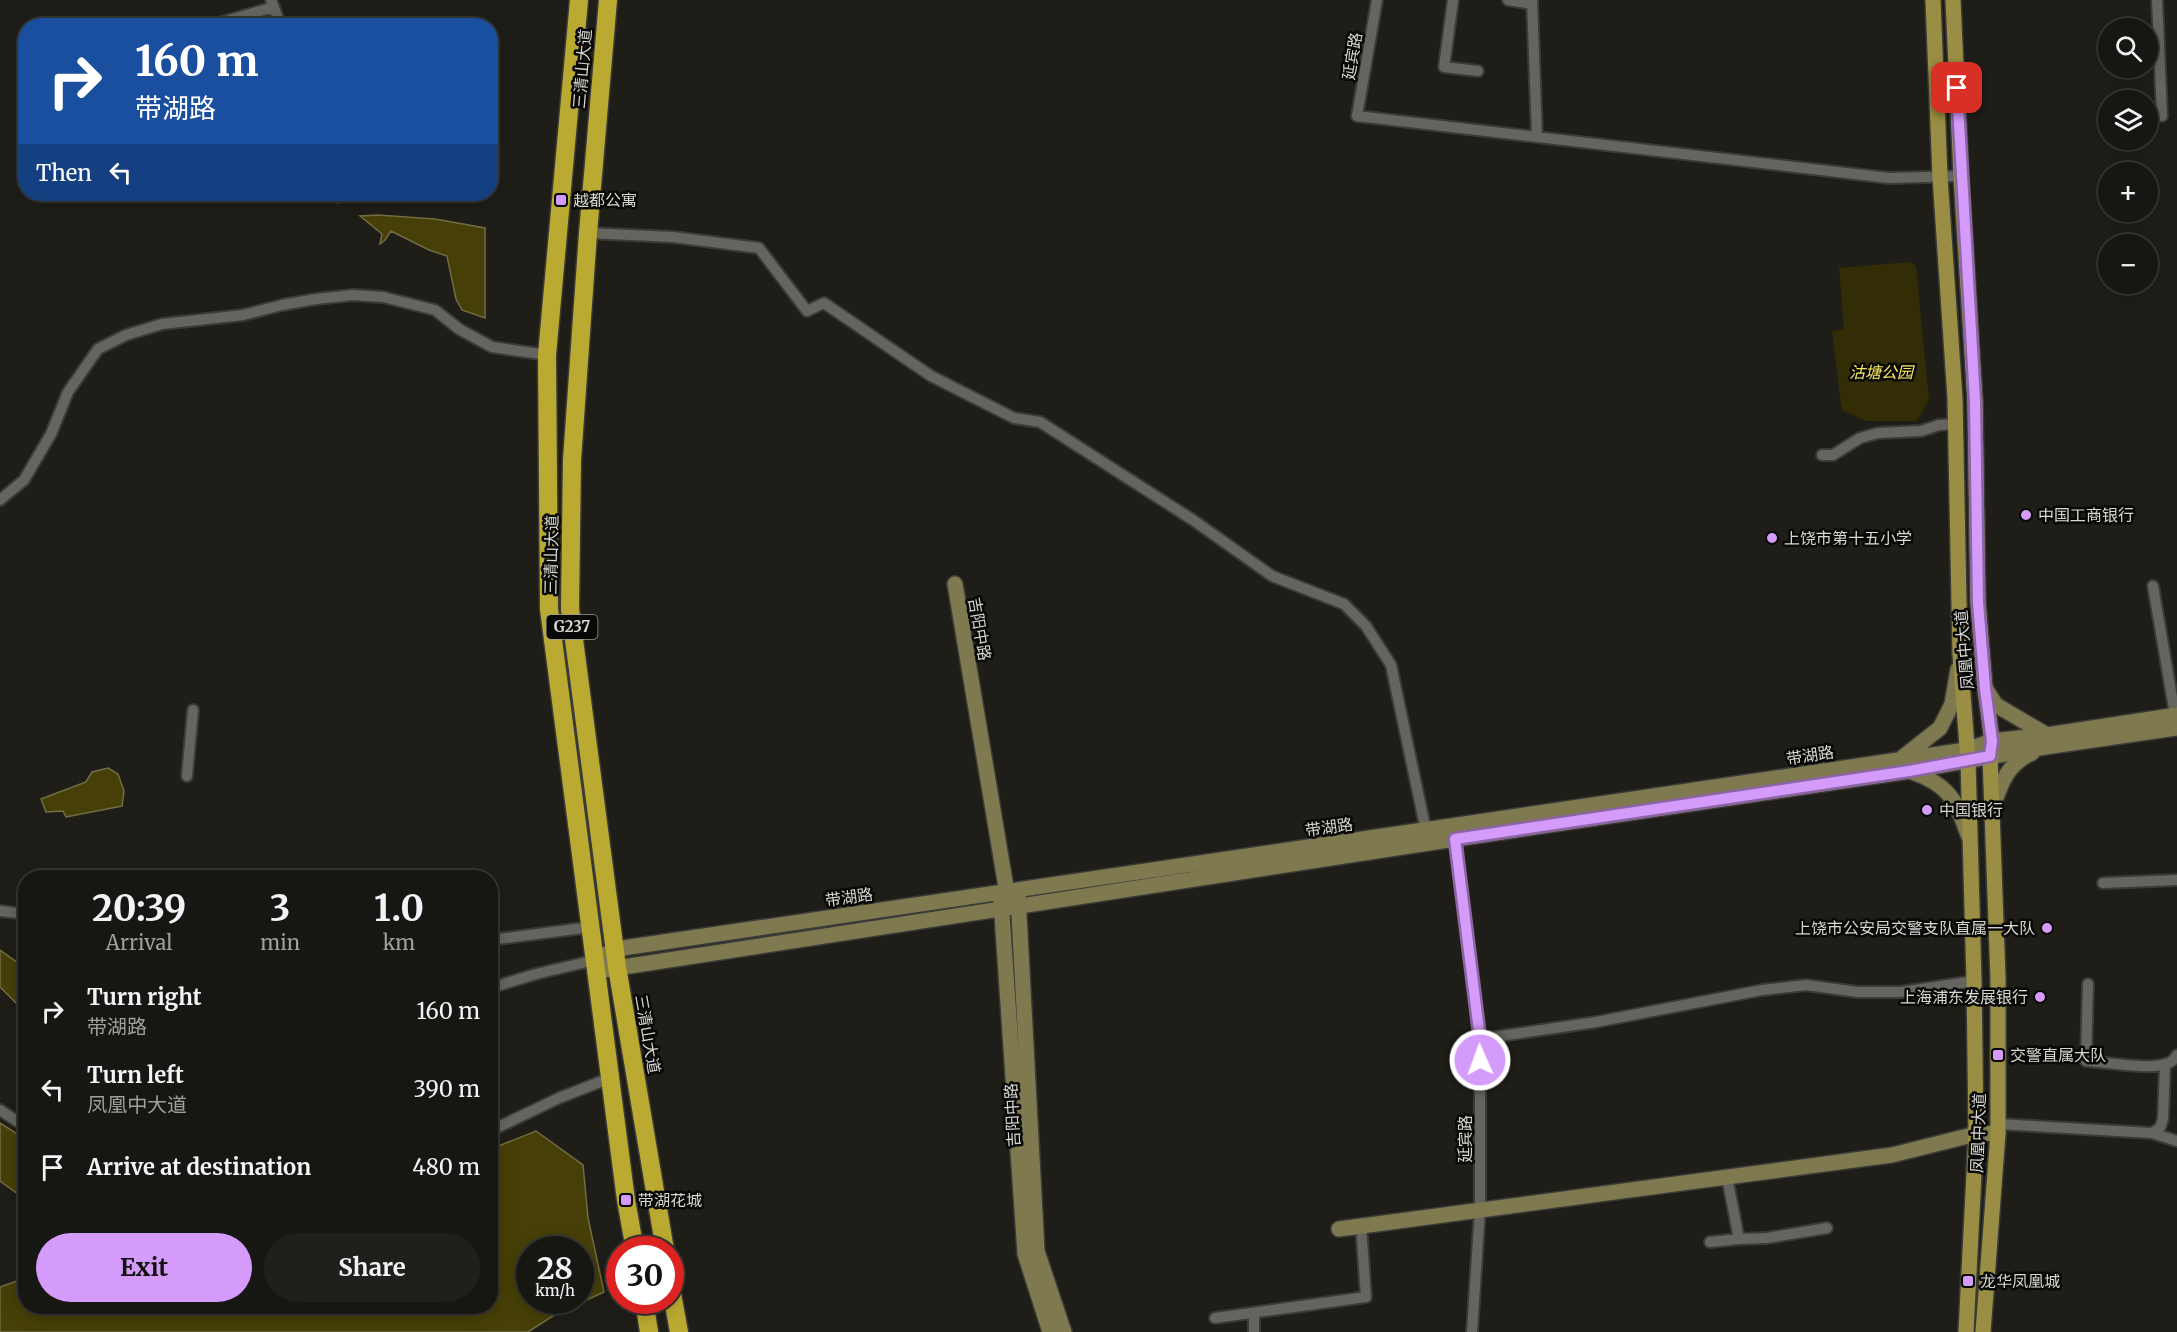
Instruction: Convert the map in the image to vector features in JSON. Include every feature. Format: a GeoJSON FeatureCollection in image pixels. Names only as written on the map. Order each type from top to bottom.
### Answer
{"type":"FeatureCollection","features":[{"type":"Feature","properties":{"kind":"highway","name":"三清山大道"},"geometry":{"type":"LineString","coordinates":[[579,0],[547,355],[549,609],[633,1236]]}},
{"type":"Feature","properties":{"kind":"highway","name":"三清山大道"},"geometry":{"type":"LineString","coordinates":[[608,0],[572,460],[570,609],[617,958],[663,1236]]}},
{"type":"Feature","properties":{"kind":"highway"},"geometry":{"type":"LineString","coordinates":[[646,1314],[649,1332]]}},
{"type":"Feature","properties":{"kind":"highway"},"geometry":{"type":"LineString","coordinates":[[676,1314],[679,1332]]}},
{"type":"Feature","properties":{"kind":"main road","name":"凤凰中大道"},"geometry":{"type":"LineString","coordinates":[[1933,0],[1940,177],[1956,424],[1960,654],[1967,755],[1974,981],[1976,1134],[1966,1332]]}},
{"type":"Feature","properties":{"kind":"main road","name":"凤凰中大道"},"geometry":{"type":"LineString","coordinates":[[1953,0],[1975,401],[1978,603],[1991,749],[1998,978],[1998,1128],[1983,1332]]}},
{"type":"Feature","properties":{"kind":"main road","name":"吉阳中路"},"geometry":{"type":"LineString","coordinates":[[955,584],[1009,898],[1037,1251],[1064,1332]]}},
{"type":"Feature","properties":{"kind":"main road"},"geometry":{"type":"LineString","coordinates":[[1960,654],[1952,704],[1940,728],[1905,765],[1945,790],[1958,806],[1970,841]]}},
{"type":"Feature","properties":{"kind":"main road"},"geometry":{"type":"LineString","coordinates":[[1985,688],[1996,705],[2046,741],[2021,757],[2004,775],[1993,806]]}},
{"type":"Feature","properties":{"kind":"main road","name":"带湖路"},"geometry":{"type":"LineString","coordinates":[[1009,898],[1455,839],[2176,719]]}},
{"type":"Feature","properties":{"kind":"main road","name":"带湖路"},"geometry":{"type":"LineString","coordinates":[[596,965],[617,958],[1426,831],[1905,765]]}},
{"type":"Feature","properties":{"kind":"main road","name":"吉阳中路"},"geometry":{"type":"LineString","coordinates":[[1009,898],[1025,1254],[1050,1332]]}},
{"type":"Feature","properties":{"kind":"main road"},"geometry":{"type":"LineString","coordinates":[[1339,1228],[1892,1155],[1998,1128]]}},
{"type":"Feature","properties":{"kind":"street","name":"延宾路"},"geometry":{"type":"LineString","coordinates":[[1377,0],[1357,116],[1537,137]]}},
{"type":"Feature","properties":{"kind":"street"},"geometry":{"type":"LineString","coordinates":[[1453,0],[1444,67],[1478,71]]}},
{"type":"Feature","properties":{"kind":"street"},"geometry":{"type":"LineString","coordinates":[[1508,0],[1532,2],[1537,137],[1888,178],[1961,176]]}},
{"type":"Feature","properties":{"kind":"street"},"geometry":{"type":"LineString","coordinates":[[2157,0],[2162,116]]}},
{"type":"Feature","properties":{"kind":"street"},"geometry":{"type":"LineString","coordinates":[[232,18],[273,4]]}},
{"type":"Feature","properties":{"kind":"street"},"geometry":{"type":"LineString","coordinates":[[588,233],[674,237],[759,248],[807,311],[824,303],[931,376],[1014,418],[1040,422],[1193,520],[1272,576],[1344,604],[1366,626],[1391,665],[1426,831]]}},
{"type":"Feature","properties":{"kind":"street"},"geometry":{"type":"LineString","coordinates":[[0,500],[24,480],[51,434],[68,392],[98,349],[126,335],[162,324],[243,315],[316,299],[353,295],[383,297],[435,310],[459,329],[492,347],[547,355]]}},
{"type":"Feature","properties":{"kind":"street"},"geometry":{"type":"LineString","coordinates":[[1821,455],[1833,455],[1860,438],[1878,433],[1921,431],[1939,425],[1956,424]]}},
{"type":"Feature","properties":{"kind":"street"},"geometry":{"type":"LineString","coordinates":[[2153,586],[2176,719]]}},
{"type":"Feature","properties":{"kind":"street"},"geometry":{"type":"LineString","coordinates":[[187,776],[193,710]]}},
{"type":"Feature","properties":{"kind":"street","name":"延宾路"},"geometry":{"type":"LineString","coordinates":[[1455,839],[1480,1039],[1480,1209],[1472,1332]]}},
{"type":"Feature","properties":{"kind":"street"},"geometry":{"type":"LineString","coordinates":[[2103,883],[2177,880]]}},
{"type":"Feature","properties":{"kind":"street"},"geometry":{"type":"LineString","coordinates":[[0,911],[18,914]]}},
{"type":"Feature","properties":{"kind":"street"},"geometry":{"type":"LineString","coordinates":[[498,939],[591,927]]}},
{"type":"Feature","properties":{"kind":"street","name":"带湖路"},"geometry":{"type":"LineString","coordinates":[[498,986],[536,974],[596,965]]}},
{"type":"Feature","properties":{"kind":"street"},"geometry":{"type":"LineString","coordinates":[[1480,1039],[1596,1022],[1762,990],[1806,985],[1858,992],[1901,992],[1974,981]]}},
{"type":"Feature","properties":{"kind":"street"},"geometry":{"type":"LineString","coordinates":[[2088,984],[2086,1061],[2151,1066],[2164,1065],[2173,1061],[2177,1056]]}},
{"type":"Feature","properties":{"kind":"street"},"geometry":{"type":"LineString","coordinates":[[2152,1133],[2160,1128],[2163,1119],[2164,1065]]}},
{"type":"Feature","properties":{"kind":"street"},"geometry":{"type":"LineString","coordinates":[[498,1127],[610,1078]]}},
{"type":"Feature","properties":{"kind":"street"},"geometry":{"type":"LineString","coordinates":[[0,1110],[18,1122]]}},
{"type":"Feature","properties":{"kind":"street"},"geometry":{"type":"LineString","coordinates":[[1998,1128],[2152,1133],[2177,1141]]}},
{"type":"Feature","properties":{"kind":"street"},"geometry":{"type":"LineString","coordinates":[[1727,1177],[1739,1239]]}},
{"type":"Feature","properties":{"kind":"street"},"geometry":{"type":"LineString","coordinates":[[1215,1318],[1366,1297],[1361,1226]]}},
{"type":"Feature","properties":{"kind":"street"},"geometry":{"type":"LineString","coordinates":[[1710,1242],[1767,1238],[1827,1228]]}},
{"type":"Feature","properties":{"kind":"street"},"geometry":{"type":"LineString","coordinates":[[1254,1312],[1254,1332]]}},
{"type":"Feature","properties":{"kind":"green space","name":"沽塘公园"},"geometry":{"type":"Polygon","coordinates":[[[1911,262],[1916,266],[1929,400],[1917,421],[1867,421],[1843,411],[1841,405],[1832,331],[1844,329],[1839,268],[1911,262]]]}},
{"type":"Feature","properties":{"kind":"shaded area"},"geometry":{"type":"Polygon","coordinates":[[[360,216],[435,219],[485,228],[485,318],[462,310],[456,299],[447,256],[429,250],[391,231],[380,244],[382,234],[360,216]]]}},
{"type":"Feature","properties":{"kind":"shaded area"},"geometry":{"type":"Polygon","coordinates":[[[108,768],[118,774],[124,791],[122,806],[66,817],[63,811],[46,812],[41,799],[86,782],[92,772],[108,768]]]}},
{"type":"Feature","properties":{"kind":"shaded area"},"geometry":{"type":"Polygon","coordinates":[[[0,950],[18,963],[18,1005],[0,987],[0,950]]]}},
{"type":"Feature","properties":{"kind":"shaded area"},"geometry":{"type":"Polygon","coordinates":[[[0,1123],[18,1135],[18,1194],[0,1181],[0,1123]]]}},
{"type":"Feature","properties":{"kind":"shaded area"},"geometry":{"type":"Polygon","coordinates":[[[536,1131],[583,1165],[592,1236],[516,1236],[516,1314],[556,1314],[528,1332],[0,1332],[0,1287],[18,1281],[18,1314],[498,1314],[498,1146],[536,1131]]]}},
{"type":"Feature","properties":{"kind":"shaded area"},"geometry":{"type":"Polygon","coordinates":[[[594,1246],[604,1292],[594,1297],[594,1246]]]}},
{"type":"Feature","properties":{"kind":"place","name":"越都公寓"},"geometry":{"type":"Point","coordinates":[561,200]}},
{"type":"Feature","properties":{"kind":"place","name":"中国工商银行"},"geometry":{"type":"Point","coordinates":[2026,515]}},
{"type":"Feature","properties":{"kind":"place","name":"上饶市第十五小学"},"geometry":{"type":"Point","coordinates":[1772,538]}},
{"type":"Feature","properties":{"kind":"place","name":"中国银行"},"geometry":{"type":"Point","coordinates":[1927,810]}},
{"type":"Feature","properties":{"kind":"place","name":"上饶市公安局交警支队直属一大队"},"geometry":{"type":"Point","coordinates":[2047,928]}},
{"type":"Feature","properties":{"kind":"place","name":"上海浦东发展银行"},"geometry":{"type":"Point","coordinates":[2040,997]}},
{"type":"Feature","properties":{"kind":"place","name":"交警直属大队"},"geometry":{"type":"Point","coordinates":[1998,1055]}},
{"type":"Feature","properties":{"kind":"place","name":"带湖花城"},"geometry":{"type":"Point","coordinates":[626,1200]}},
{"type":"Feature","properties":{"kind":"place","name":"龙华凤凰城"},"geometry":{"type":"Point","coordinates":[1968,1281]}},
{"type":"Feature","properties":{"kind":"route"},"geometry":{"type":"LineString","coordinates":[[1480,1060],[1480,1039],[1455,839],[1909,771],[1990,756],[1992,741],[1978,603],[1975,401],[1957,88]]}}]}
